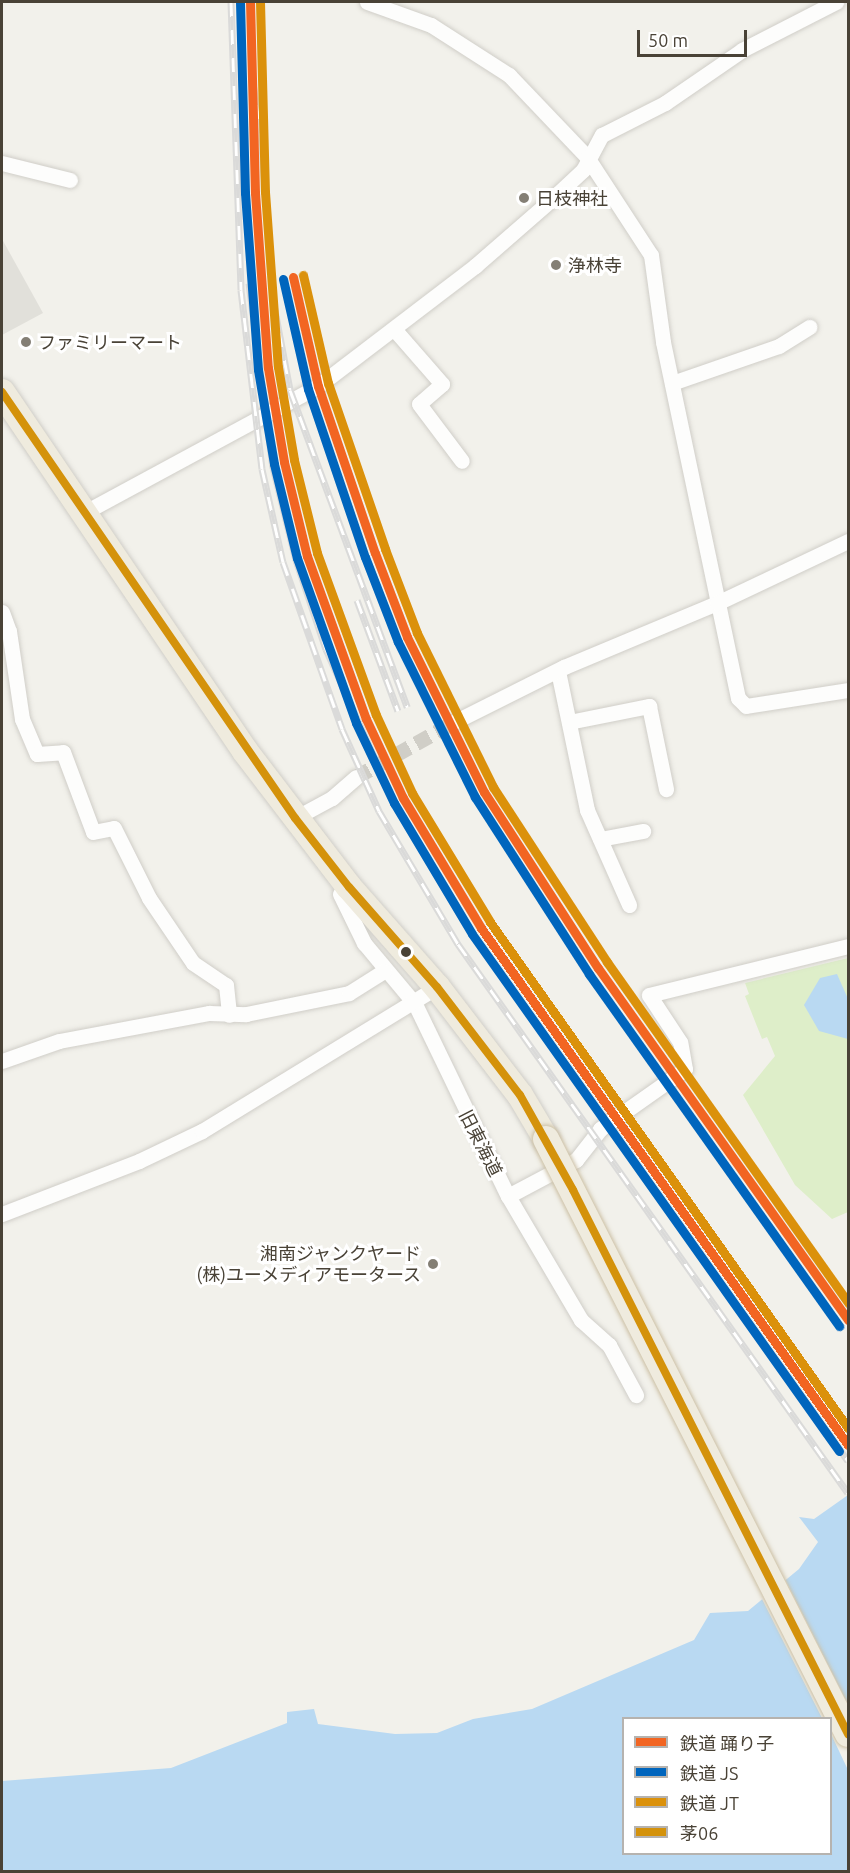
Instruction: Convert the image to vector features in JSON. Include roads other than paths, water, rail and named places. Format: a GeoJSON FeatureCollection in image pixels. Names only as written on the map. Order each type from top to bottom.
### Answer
{"type":"FeatureCollection","features":[{"type":"Feature","properties":{"kind":"highway"},"geometry":{"type":"LineString","coordinates":[[2,392],[295,818],[349,887],[437,987],[520,1095],[546,1139],[849,1734]]}},
{"type":"Feature","properties":{"kind":"street"},"geometry":{"type":"LineString","coordinates":[[367,2],[431,25],[477,52],[509,75],[587,157],[651,255],[672,383],[738,698],[746,706],[849,690]]}},
{"type":"Feature","properties":{"kind":"street"},"geometry":{"type":"LineString","coordinates":[[85,512],[318,386],[394,329],[554,198],[583,170],[587,157],[602,135],[665,103],[742,50],[836,2]]}},
{"type":"Feature","properties":{"kind":"street"},"geometry":{"type":"LineString","coordinates":[[2,163],[70,180]]}},
{"type":"Feature","properties":{"kind":"street"},"geometry":{"type":"LineString","coordinates":[[672,383],[779,346],[810,327]]}},
{"type":"Feature","properties":{"kind":"street"},"geometry":{"type":"LineString","coordinates":[[394,329],[442,384],[419,404],[462,461]]}},
{"type":"Feature","properties":{"kind":"street"},"geometry":{"type":"LineString","coordinates":[[454,722],[558,671],[717,603],[849,542]]}},
{"type":"Feature","properties":{"kind":"street"},"geometry":{"type":"LineString","coordinates":[[2,612],[9,631],[22,719],[37,754],[63,752],[93,832],[114,828],[149,898],[193,963],[226,985],[229,1015]]}},
{"type":"Feature","properties":{"kind":"street"},"geometry":{"type":"LineString","coordinates":[[558,671],[587,810],[629,905]]}},
{"type":"Feature","properties":{"kind":"street"},"geometry":{"type":"LineString","coordinates":[[568,722],[650,706],[666,789]]}},
{"type":"Feature","properties":{"kind":"street"},"geometry":{"type":"LineString","coordinates":[[295,818],[332,798],[356,777]]}},
{"type":"Feature","properties":{"kind":"street"},"geometry":{"type":"LineString","coordinates":[[600,839],[643,831]]}},
{"type":"Feature","properties":{"kind":"street","name":"旧東海道"},"geometry":{"type":"LineString","coordinates":[[349,887],[340,894],[350,920],[384,971],[415,1004],[508,1196],[581,1320],[609,1345],[636,1395]]}},
{"type":"Feature","properties":{"kind":"street"},"geometry":{"type":"LineString","coordinates":[[508,1196],[576,1160],[600,1130],[685,1069],[680,1042],[649,994],[849,946]]}},
{"type":"Feature","properties":{"kind":"street"},"geometry":{"type":"LineString","coordinates":[[2,1061],[59,1041],[209,1014],[229,1015],[349,993],[384,971]]}},
{"type":"Feature","properties":{"kind":"street"},"geometry":{"type":"LineString","coordinates":[[2,1214],[202,1131],[415,1004],[437,987]]}},
{"type":"Feature","properties":{"kind":"water"},"geometry":{"type":"Polygon","coordinates":[[[837,974],[848,999],[848,1039],[819,1031],[804,1005],[820,978],[837,974]]]}},
{"type":"Feature","properties":{"kind":"water"},"geometry":{"type":"Polygon","coordinates":[[[848,1495],[848,1871],[2,1872],[2,1781],[171,1768],[287,1723],[287,1712],[314,1709],[318,1724],[395,1734],[437,1733],[473,1719],[532,1709],[694,1640],[710,1613],[748,1611],[799,1569],[818,1542],[799,1517],[814,1519],[848,1495]]]}},
{"type":"Feature","properties":{"kind":"tunnel"},"geometry":{"type":"LineString","coordinates":[[356,777],[454,722]]}},
{"type":"Feature","properties":{"kind":"railway"},"geometry":{"type":"LineString","coordinates":[[231,2],[241,290],[262,469],[283,562],[342,729],[379,811],[458,944],[848,1493]]}},
{"type":"Feature","properties":{"kind":"railway"},"geometry":{"type":"LineString","coordinates":[[241,2],[244,148]]}},
{"type":"Feature","properties":{"kind":"railway"},"geometry":{"type":"LineString","coordinates":[[252,77],[261,133],[274,305],[290,390],[407,707]]}},
{"type":"Feature","properties":{"kind":"railway"},"geometry":{"type":"LineString","coordinates":[[249,283],[273,467],[296,560],[326,649],[395,803],[472,933],[848,1461]]}},
{"type":"Feature","properties":{"kind":"railway"},"geometry":{"type":"LineString","coordinates":[[357,600],[398,711]]}},
{"type":"Feature","properties":{"kind":"rail line","name":"JS"},"geometry":{"type":"LineString","coordinates":[[240,2],[245,193],[258,370],[274,464],[297,558],[356,723],[394,803],[472,934],[839,1451]]}},
{"type":"Feature","properties":{"kind":"rail line","name":"踊り子"},"geometry":{"type":"LineString","coordinates":[[250,2],[255,193],[268,368],[284,462],[307,556],[366,719],[403,798],[481,928],[848,1445]]}},
{"type":"Feature","properties":{"kind":"rail line","name":"JT"},"geometry":{"type":"LineString","coordinates":[[260,2],[265,192],[278,367],[294,460],[317,553],[376,715],[412,793],[490,922],[848,1428]]}},
{"type":"Feature","properties":{"kind":"rail line","name":"JT"},"geometry":{"type":"LineString","coordinates":[[303,275],[328,383],[385,549],[417,633],[493,787],[607,962],[848,1303]]}},
{"type":"Feature","properties":{"kind":"rail line","name":"踊り子"},"geometry":{"type":"LineString","coordinates":[[293,277],[318,386],[375,553],[407,637],[484,792],[598,968],[848,1320]]}},
{"type":"Feature","properties":{"kind":"rail line","name":"JS"},"geometry":{"type":"LineString","coordinates":[[283,279],[308,389],[365,557],[398,642],[475,797],[589,974],[839,1326]]}},
{"type":"Feature","properties":{"kind":"place","name":"日枝神社"},"geometry":{"type":"Point","coordinates":[524,198]}},
{"type":"Feature","properties":{"kind":"place","name":"浄林寺"},"geometry":{"type":"Point","coordinates":[556,265]}},
{"type":"Feature","properties":{"kind":"place","name":"ファミリーマート"},"geometry":{"type":"Point","coordinates":[26,342]}},
{"type":"Feature","properties":{"kind":"place","name":"湘南ジャンクヤード (株)ユーメディアモータース"},"geometry":{"type":"Point","coordinates":[433,1264]}}]}
